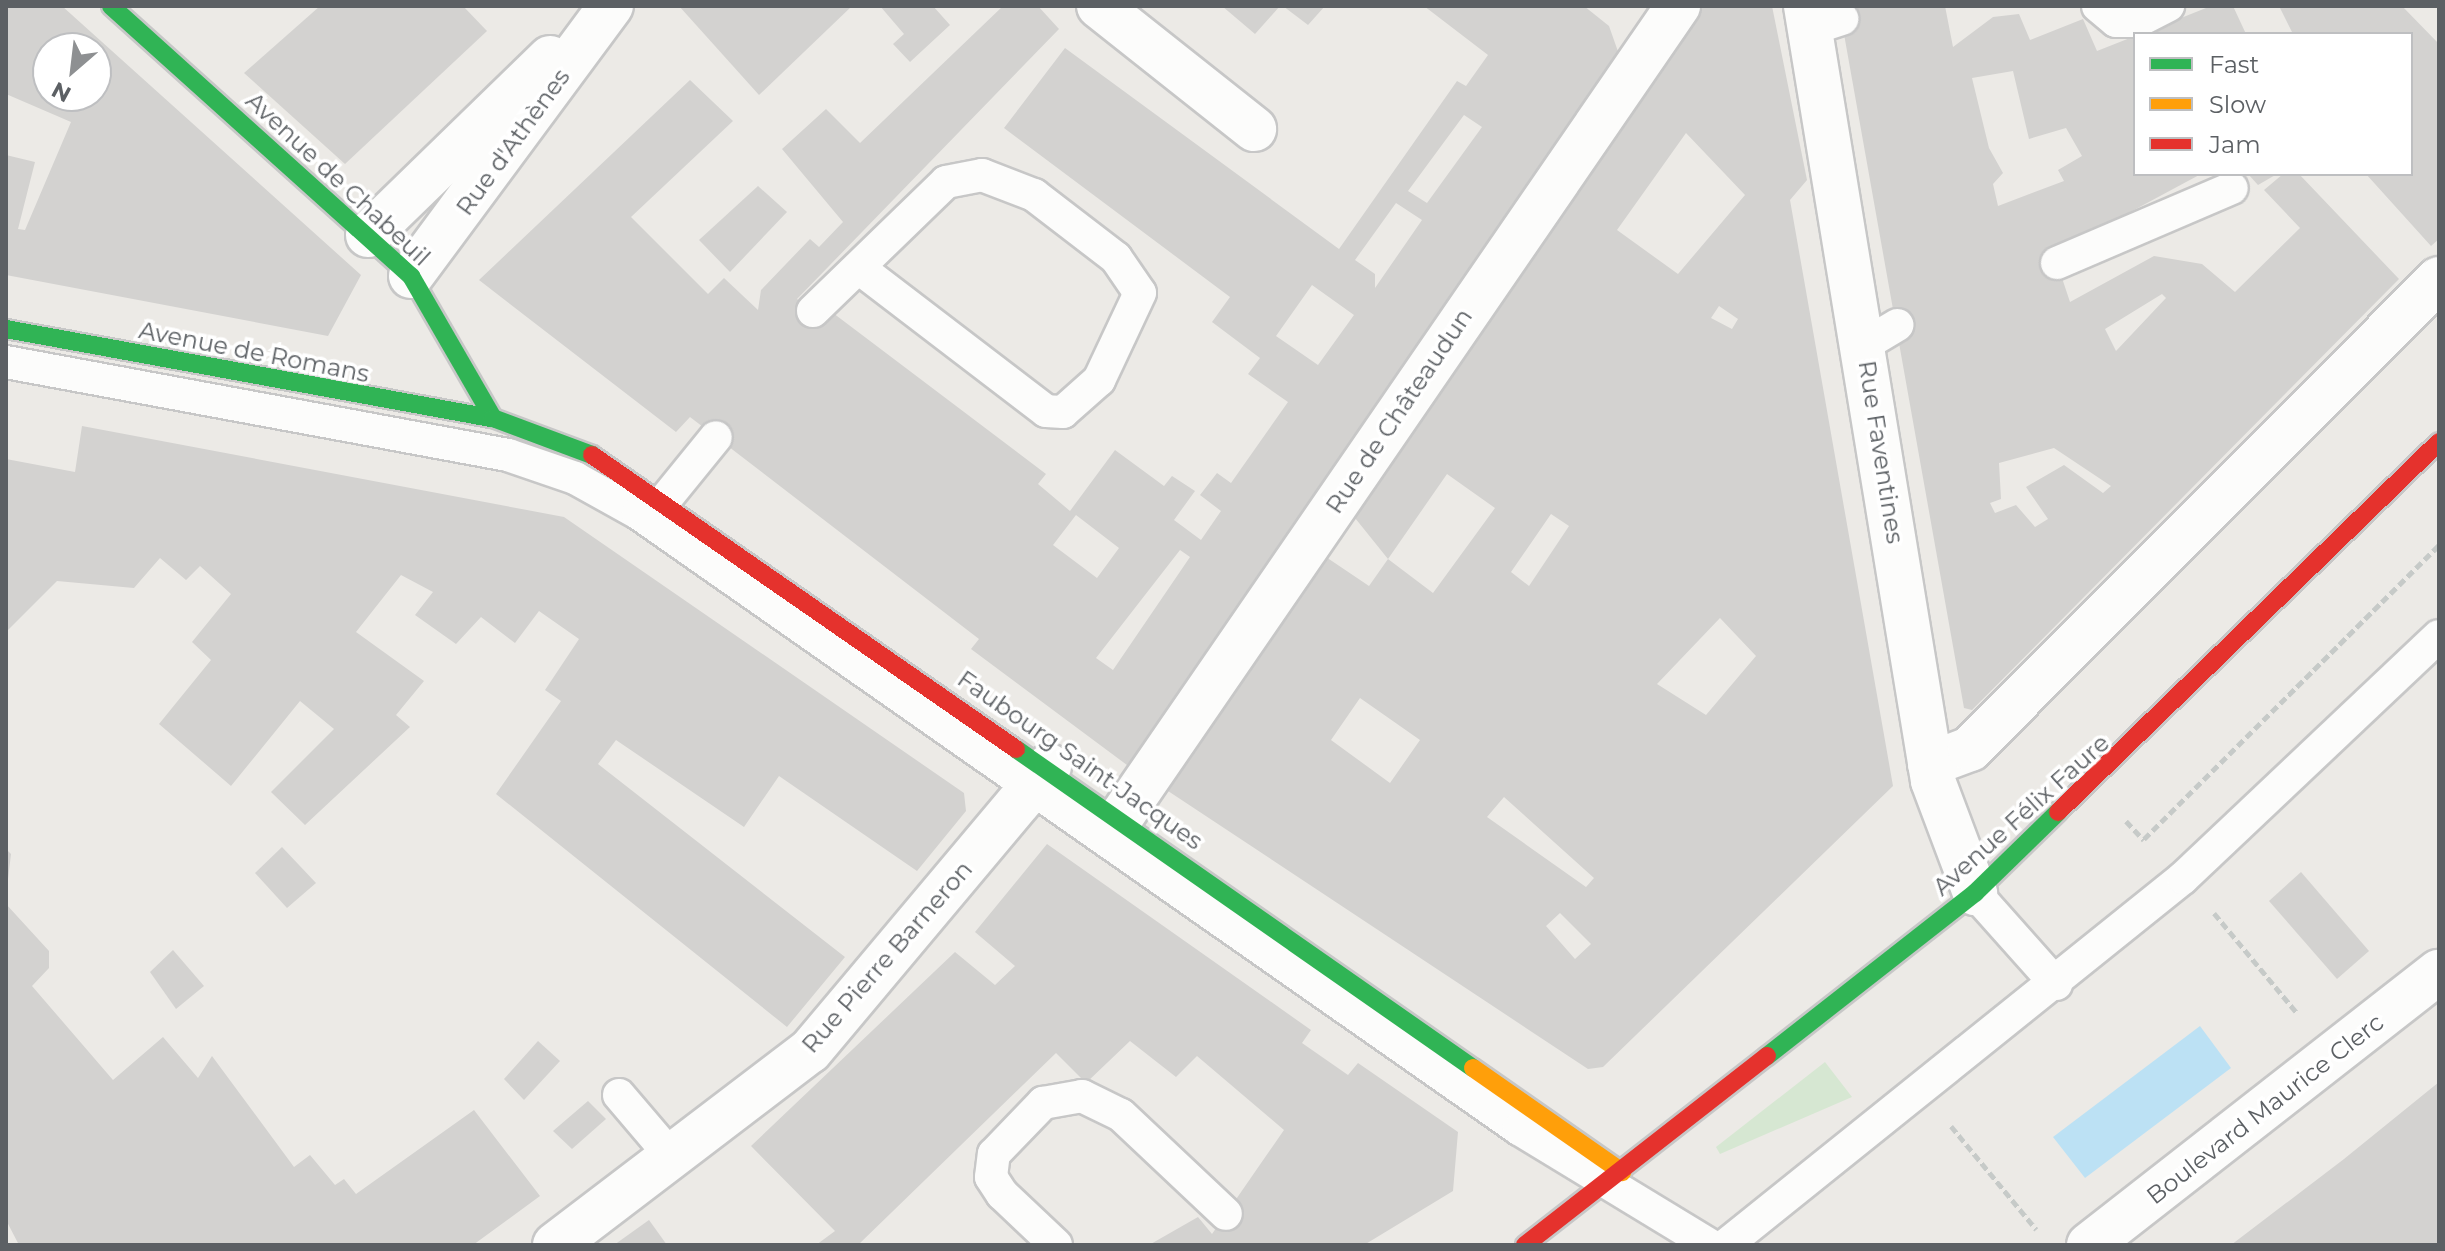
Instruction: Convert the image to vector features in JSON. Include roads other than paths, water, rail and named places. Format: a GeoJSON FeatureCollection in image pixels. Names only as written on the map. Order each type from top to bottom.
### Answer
{"type":"FeatureCollection","features":[{"type":"Feature","properties":{"kind":"street","name":"Avenue de Chabeuil"},"geometry":{"type":"LineString","coordinates":[[111,6],[411,276],[493,418]]}},
{"type":"Feature","properties":{"kind":"street","name":"Rue d'Athènes"},"geometry":{"type":"LineString","coordinates":[[368,235],[603,6]]}},
{"type":"Feature","properties":{"kind":"street","name":"Rue d'Athènes"},"geometry":{"type":"LineString","coordinates":[[411,276],[611,6]]}},
{"type":"Feature","properties":{"kind":"street"},"geometry":{"type":"LineString","coordinates":[[1099,6],[1254,129]]}},
{"type":"Feature","properties":{"kind":"street","name":"Rue de Châteaudun"},"geometry":{"type":"LineString","coordinates":[[1121,817],[1659,13]]}},
{"type":"Feature","properties":{"kind":"street","name":"Rue Faventines"},"geometry":{"type":"LineString","coordinates":[[1820,18],[1880,335],[1930,764],[1975,893]]}},
{"type":"Feature","properties":{"kind":"street"},"geometry":{"type":"LineString","coordinates":[[1930,764],[1970,749],[2439,279]]}},
{"type":"Feature","properties":{"kind":"street","name":"Avenue de Romans"},"geometry":{"type":"LineString","coordinates":[[6,329],[493,418]]}},
{"type":"Feature","properties":{"kind":"street","name":"Faubourg Saint-Jacques"},"geometry":{"type":"LineString","coordinates":[[493,418],[597,457],[664,501],[1040,777],[1121,817],[1613,1179]]}},
{"type":"Feature","properties":{"kind":"street","name":"Avenue Félix Faure"},"geometry":{"type":"LineString","coordinates":[[1525,1245],[1975,893],[2439,442]]}},
{"type":"Feature","properties":{"kind":"street","name":"Rue Pierre Barneron"},"geometry":{"type":"LineString","coordinates":[[555,1245],[810,1051],[1040,777]]}},
{"type":"Feature","properties":{"kind":"street","name":"Boulevard Maurice Clerc"},"geometry":{"type":"LineString","coordinates":[[2089,1245],[2439,972]]}},
{"type":"Feature","properties":{"kind":"lane"},"geometry":{"type":"LineString","coordinates":[[2098,6],[2127,21],[2168,6]]}},
{"type":"Feature","properties":{"kind":"lane"},"geometry":{"type":"LineString","coordinates":[[813,311],[946,182],[982,175],[1034,195],[1116,258],[1140,293],[1099,380],[1063,412],[1046,411],[859,268]]}},
{"type":"Feature","properties":{"kind":"lane"},"geometry":{"type":"LineString","coordinates":[[2057,263],[2232,188]]}},
{"type":"Feature","properties":{"kind":"lane"},"geometry":{"type":"LineString","coordinates":[[6,362],[508,455],[575,478],[638,513],[1040,777],[1613,1179],[1712,1245]]}},
{"type":"Feature","properties":{"kind":"lane"},"geometry":{"type":"LineString","coordinates":[[664,501],[716,437]]}},
{"type":"Feature","properties":{"kind":"lane"},"geometry":{"type":"LineString","coordinates":[[1726,1245],[2056,984],[2183,878],[2439,636]]}},
{"type":"Feature","properties":{"kind":"lane"},"geometry":{"type":"LineString","coordinates":[[1975,893],[2056,984]]}},
{"type":"Feature","properties":{"kind":"lane"},"geometry":{"type":"LineString","coordinates":[[619,1095],[671,1156]]}},
{"type":"Feature","properties":{"kind":"lane"},"geometry":{"type":"LineString","coordinates":[[1056,1245],[1002,1194],[991,1177],[994,1154],[1043,1103],[1082,1096],[1121,1115],[1226,1214]]}},
{"type":"Feature","properties":{"kind":"water"},"geometry":{"type":"Polygon","coordinates":[[[2200,1026],[2231,1068],[2085,1178],[2053,1137],[2200,1026]]]}}]}
